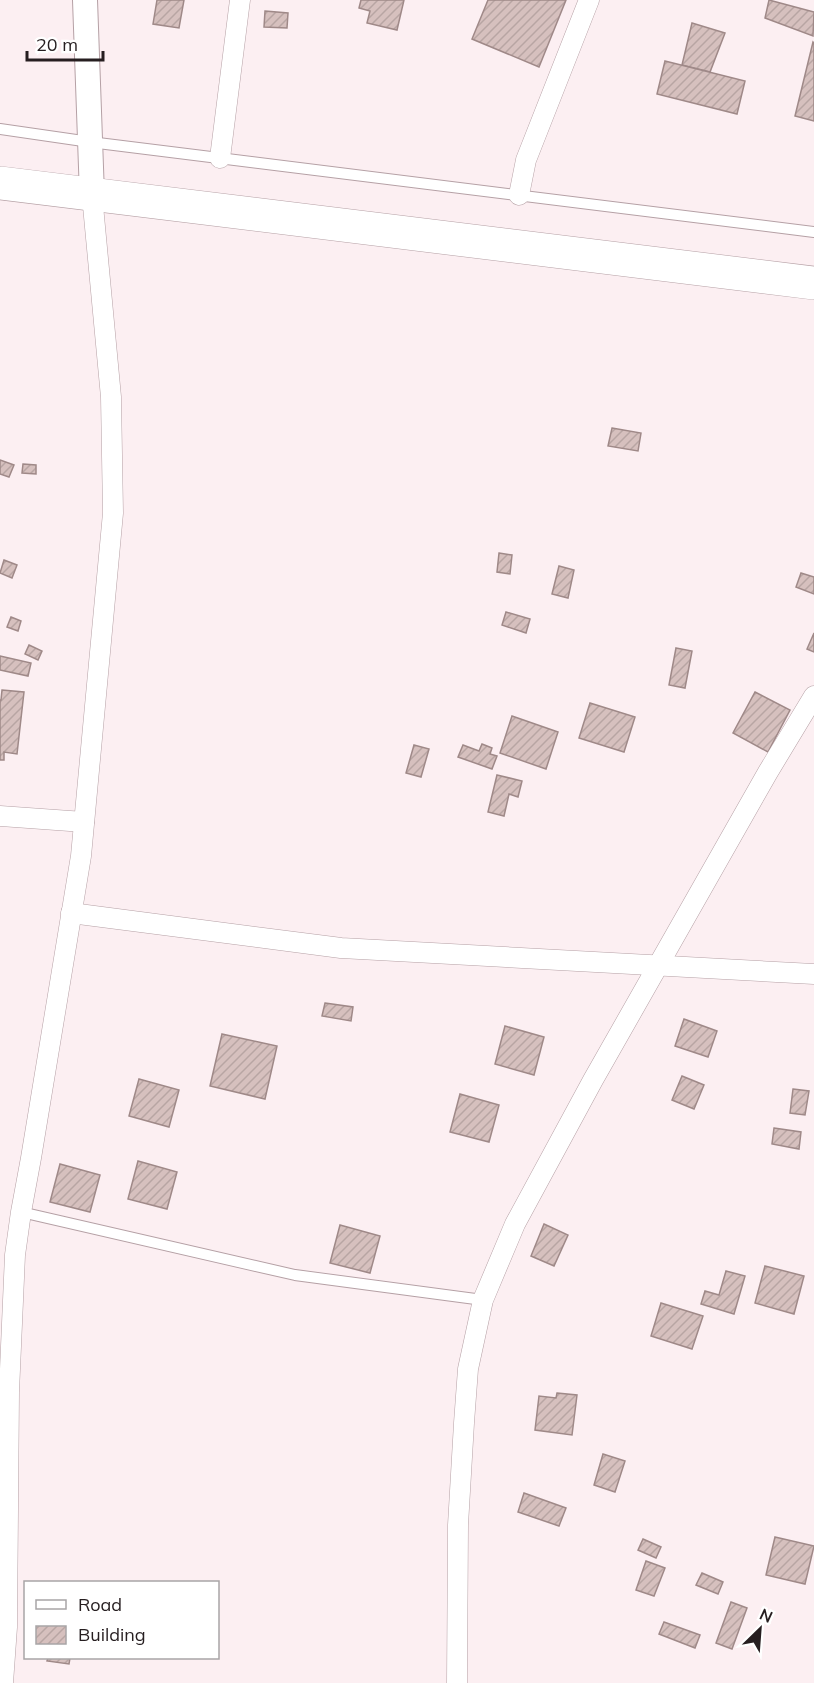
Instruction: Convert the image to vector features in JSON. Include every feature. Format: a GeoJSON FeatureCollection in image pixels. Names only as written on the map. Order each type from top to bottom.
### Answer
{"type":"FeatureCollection","features":[{"type":"Feature","properties":{"kind":"highway"},"geometry":{"type":"LineString","coordinates":[[0,183],[814,283]]}},
{"type":"Feature","properties":{"kind":"street"},"geometry":{"type":"LineString","coordinates":[[3,1683],[9,1392],[15,1255],[81,856],[113,513],[111,397],[92,195],[85,0]]}},
{"type":"Feature","properties":{"kind":"street"},"geometry":{"type":"LineString","coordinates":[[220,158],[240,0]]}},
{"type":"Feature","properties":{"kind":"street"},"geometry":{"type":"LineString","coordinates":[[519,195],[526,160],[588,0]]}},
{"type":"Feature","properties":{"kind":"street"},"geometry":{"type":"LineString","coordinates":[[457,1683],[458,1525],[468,1369],[483,1300],[515,1224],[593,1080],[768,772],[814,696]]}},
{"type":"Feature","properties":{"kind":"street"},"geometry":{"type":"LineString","coordinates":[[0,816],[84,822]]}},
{"type":"Feature","properties":{"kind":"street"},"geometry":{"type":"LineString","coordinates":[[71,913],[341,948],[814,974]]}},
{"type":"Feature","properties":{"kind":"lane"},"geometry":{"type":"LineString","coordinates":[[0,129],[814,232]]}},
{"type":"Feature","properties":{"kind":"lane"},"geometry":{"type":"LineString","coordinates":[[21,1212],[295,1275],[483,1300]]}},
{"type":"Feature","properties":{"kind":"building"},"geometry":{"type":"Polygon","coordinates":[[[157,0],[184,0],[179,28],[153,24],[157,0]]]}},
{"type":"Feature","properties":{"kind":"building"},"geometry":{"type":"Polygon","coordinates":[[[361,0],[404,0],[397,30],[367,23],[370,11],[359,8],[361,0]]]}},
{"type":"Feature","properties":{"kind":"building"},"geometry":{"type":"Polygon","coordinates":[[[488,0],[566,0],[539,67],[472,39],[488,0]]]}},
{"type":"Feature","properties":{"kind":"building"},"geometry":{"type":"Polygon","coordinates":[[[769,0],[814,12],[813,36],[765,18],[769,0]]]}},
{"type":"Feature","properties":{"kind":"building"},"geometry":{"type":"Polygon","coordinates":[[[265,11],[288,13],[287,28],[264,27],[265,11]]]}},
{"type":"Feature","properties":{"kind":"building"},"geometry":{"type":"Polygon","coordinates":[[[692,23],[725,33],[710,72],[682,65],[692,23]]]}},
{"type":"Feature","properties":{"kind":"building"},"geometry":{"type":"Polygon","coordinates":[[[814,43],[814,121],[795,116],[814,43]]]}},
{"type":"Feature","properties":{"kind":"building"},"geometry":{"type":"Polygon","coordinates":[[[665,61],[745,81],[737,114],[657,94],[665,61]]]}},
{"type":"Feature","properties":{"kind":"building"},"geometry":{"type":"Polygon","coordinates":[[[612,428],[641,433],[638,451],[608,446],[612,428]]]}},
{"type":"Feature","properties":{"kind":"building"},"geometry":{"type":"Polygon","coordinates":[[[0,460],[14,465],[9,477],[0,474],[0,460]]]}},
{"type":"Feature","properties":{"kind":"building"},"geometry":{"type":"Polygon","coordinates":[[[23,464],[36,465],[36,474],[22,473],[23,464]]]}},
{"type":"Feature","properties":{"kind":"building"},"geometry":{"type":"Polygon","coordinates":[[[499,553],[512,555],[510,574],[497,572],[499,553]]]}},
{"type":"Feature","properties":{"kind":"building"},"geometry":{"type":"Polygon","coordinates":[[[4,560],[17,565],[12,578],[0,573],[4,560]]]}},
{"type":"Feature","properties":{"kind":"building"},"geometry":{"type":"Polygon","coordinates":[[[559,566],[574,570],[568,598],[552,594],[559,566]]]}},
{"type":"Feature","properties":{"kind":"building"},"geometry":{"type":"Polygon","coordinates":[[[801,573],[814,577],[814,594],[796,587],[801,573]]]}},
{"type":"Feature","properties":{"kind":"building"},"geometry":{"type":"Polygon","coordinates":[[[506,612],[530,619],[526,633],[502,625],[506,612]]]}},
{"type":"Feature","properties":{"kind":"building"},"geometry":{"type":"Polygon","coordinates":[[[11,617],[21,621],[18,631],[7,627],[11,617]]]}},
{"type":"Feature","properties":{"kind":"building"},"geometry":{"type":"Polygon","coordinates":[[[814,633],[814,652],[807,649],[814,633]]]}},
{"type":"Feature","properties":{"kind":"building"},"geometry":{"type":"Polygon","coordinates":[[[29,645],[42,651],[38,660],[25,654],[29,645]]]}},
{"type":"Feature","properties":{"kind":"building"},"geometry":{"type":"Polygon","coordinates":[[[676,648],[692,651],[685,688],[669,685],[676,648]]]}},
{"type":"Feature","properties":{"kind":"building"},"geometry":{"type":"Polygon","coordinates":[[[0,656],[31,663],[28,676],[0,670],[0,656]]]}},
{"type":"Feature","properties":{"kind":"building"},"geometry":{"type":"Polygon","coordinates":[[[2,690],[24,692],[17,754],[4,752],[4,760],[0,760],[0,700],[2,690]]]}},
{"type":"Feature","properties":{"kind":"building"},"geometry":{"type":"Polygon","coordinates":[[[755,692],[790,710],[768,752],[733,733],[755,692]]]}},
{"type":"Feature","properties":{"kind":"building"},"geometry":{"type":"Polygon","coordinates":[[[590,703],[635,717],[624,752],[579,738],[590,703]]]}},
{"type":"Feature","properties":{"kind":"building"},"geometry":{"type":"Polygon","coordinates":[[[512,716],[558,732],[546,769],[500,753],[512,716]]]}},
{"type":"Feature","properties":{"kind":"building"},"geometry":{"type":"Polygon","coordinates":[[[482,744],[492,748],[490,754],[497,756],[492,769],[458,757],[463,745],[479,751],[482,744]]]}},
{"type":"Feature","properties":{"kind":"building"},"geometry":{"type":"Polygon","coordinates":[[[414,745],[429,749],[421,777],[406,773],[414,745]]]}},
{"type":"Feature","properties":{"kind":"building"},"geometry":{"type":"Polygon","coordinates":[[[497,775],[522,781],[518,797],[509,794],[504,816],[488,812],[497,775]]]}},
{"type":"Feature","properties":{"kind":"building"},"geometry":{"type":"Polygon","coordinates":[[[325,1003],[353,1007],[351,1021],[322,1016],[325,1003]]]}},
{"type":"Feature","properties":{"kind":"building"},"geometry":{"type":"Polygon","coordinates":[[[684,1019],[717,1031],[708,1057],[675,1046],[684,1019]]]}},
{"type":"Feature","properties":{"kind":"building"},"geometry":{"type":"Polygon","coordinates":[[[505,1026],[544,1037],[534,1075],[495,1064],[505,1026]]]}},
{"type":"Feature","properties":{"kind":"building"},"geometry":{"type":"Polygon","coordinates":[[[222,1034],[277,1046],[265,1099],[210,1086],[222,1034]]]}},
{"type":"Feature","properties":{"kind":"building"},"geometry":{"type":"Polygon","coordinates":[[[682,1076],[704,1085],[694,1109],[672,1100],[682,1076]]]}},
{"type":"Feature","properties":{"kind":"building"},"geometry":{"type":"Polygon","coordinates":[[[139,1079],[179,1090],[169,1127],[129,1116],[139,1079]]]}},
{"type":"Feature","properties":{"kind":"building"},"geometry":{"type":"Polygon","coordinates":[[[793,1089],[809,1091],[805,1115],[790,1113],[793,1089]]]}},
{"type":"Feature","properties":{"kind":"building"},"geometry":{"type":"Polygon","coordinates":[[[460,1094],[499,1105],[489,1142],[450,1132],[460,1094]]]}},
{"type":"Feature","properties":{"kind":"building"},"geometry":{"type":"Polygon","coordinates":[[[774,1128],[801,1132],[799,1149],[772,1144],[774,1128]]]}},
{"type":"Feature","properties":{"kind":"building"},"geometry":{"type":"Polygon","coordinates":[[[138,1161],[177,1172],[167,1209],[128,1199],[138,1161]]]}},
{"type":"Feature","properties":{"kind":"building"},"geometry":{"type":"Polygon","coordinates":[[[60,1164],[100,1175],[90,1212],[50,1202],[60,1164]]]}},
{"type":"Feature","properties":{"kind":"building"},"geometry":{"type":"Polygon","coordinates":[[[544,1224],[568,1235],[554,1266],[531,1256],[544,1224]]]}},
{"type":"Feature","properties":{"kind":"building"},"geometry":{"type":"Polygon","coordinates":[[[340,1225],[380,1236],[370,1273],[330,1263],[340,1225]]]}},
{"type":"Feature","properties":{"kind":"building"},"geometry":{"type":"Polygon","coordinates":[[[765,1266],[804,1276],[794,1314],[755,1303],[765,1266]]]}},
{"type":"Feature","properties":{"kind":"building"},"geometry":{"type":"Polygon","coordinates":[[[726,1271],[745,1276],[734,1314],[701,1304],[705,1291],[719,1295],[726,1271]]]}},
{"type":"Feature","properties":{"kind":"building"},"geometry":{"type":"Polygon","coordinates":[[[661,1303],[703,1316],[692,1349],[651,1336],[661,1303]]]}},
{"type":"Feature","properties":{"kind":"building"},"geometry":{"type":"Polygon","coordinates":[[[557,1393],[577,1395],[572,1435],[535,1430],[539,1396],[556,1398],[557,1393]]]}},
{"type":"Feature","properties":{"kind":"building"},"geometry":{"type":"Polygon","coordinates":[[[603,1454],[625,1461],[615,1492],[594,1485],[603,1454]]]}},
{"type":"Feature","properties":{"kind":"building"},"geometry":{"type":"Polygon","coordinates":[[[524,1493],[566,1508],[559,1526],[518,1512],[524,1493]]]}},
{"type":"Feature","properties":{"kind":"building"},"geometry":{"type":"Polygon","coordinates":[[[775,1537],[814,1546],[805,1584],[766,1575],[775,1537]]]}},
{"type":"Feature","properties":{"kind":"building"},"geometry":{"type":"Polygon","coordinates":[[[643,1539],[661,1547],[656,1558],[638,1550],[643,1539]]]}},
{"type":"Feature","properties":{"kind":"building"},"geometry":{"type":"Polygon","coordinates":[[[646,1561],[665,1568],[654,1596],[636,1590],[646,1561]]]}},
{"type":"Feature","properties":{"kind":"building"},"geometry":{"type":"Polygon","coordinates":[[[702,1573],[723,1582],[718,1594],[696,1585],[702,1573]]]}},
{"type":"Feature","properties":{"kind":"building"},"geometry":{"type":"Polygon","coordinates":[[[731,1602],[747,1608],[732,1649],[716,1643],[731,1602]]]}},
{"type":"Feature","properties":{"kind":"building"},"geometry":{"type":"Polygon","coordinates":[[[664,1622],[700,1635],[695,1648],[659,1634],[664,1622]]]}},
{"type":"Feature","properties":{"kind":"building"},"geometry":{"type":"Polygon","coordinates":[[[48,1659],[70,1659],[69,1664],[47,1661],[48,1659]]]}}]}
